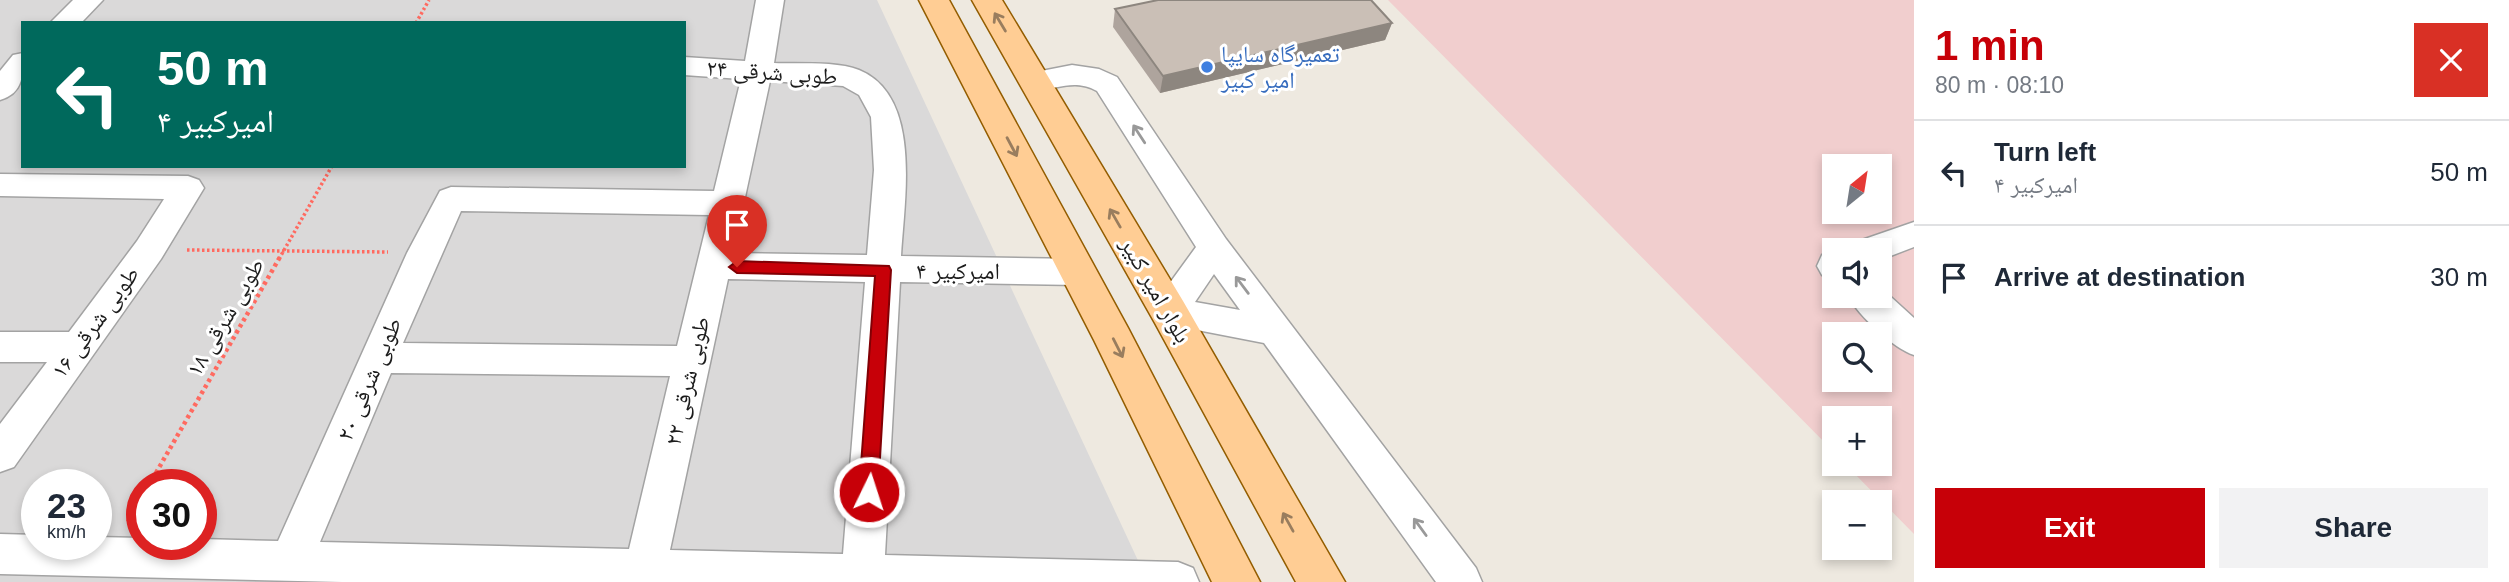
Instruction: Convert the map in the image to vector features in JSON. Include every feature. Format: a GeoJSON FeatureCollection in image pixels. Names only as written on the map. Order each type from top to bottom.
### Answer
{"type":"FeatureCollection","features":[{"type":"Feature","properties":{"kind":"main road"},"geometry":{"type":"LineString","coordinates":[[934,0],[1078,272],[1236,582]]}},
{"type":"Feature","properties":{"kind":"main road","name":"بلوار امیر کبیر"},"geometry":{"type":"LineString","coordinates":[[987,0],[1169,312],[1321,582]]}},
{"type":"Feature","properties":{"kind":"main road"},"geometry":{"type":"LineString","coordinates":[[983,92],[1036,81]]}},
{"type":"Feature","properties":{"kind":"street"},"geometry":{"type":"LineString","coordinates":[[66,21],[89,0]]}},
{"type":"Feature","properties":{"kind":"street","name":"طوبی شرقی ۲۲"},"geometry":{"type":"LineString","coordinates":[[645,569],[758,69],[770,0]]}},
{"type":"Feature","properties":{"kind":"street"},"geometry":{"type":"LineString","coordinates":[[0,53],[21,53]]}},
{"type":"Feature","properties":{"kind":"street"},"geometry":{"type":"LineString","coordinates":[[0,90],[21,64]]}},
{"type":"Feature","properties":{"kind":"street","name":"طوبی شرقی ۲۴"},"geometry":{"type":"LineString","coordinates":[[686,66],[758,69],[849,78],[870,89],[886,117],[891,170],[863,578]]}},
{"type":"Feature","properties":{"kind":"street"},"geometry":{"type":"LineString","coordinates":[[1036,81],[1079,72],[1107,84],[1214,248],[1461,582]]}},
{"type":"Feature","properties":{"kind":"street","name":"طوبی شرقی ۱۶"},"geometry":{"type":"LineString","coordinates":[[0,185],[188,188],[149,250],[0,455]]}},
{"type":"Feature","properties":{"kind":"street","name":"طوبی شرقی ۲۰"},"geometry":{"type":"LineString","coordinates":[[290,561],[424,253],[451,199],[728,203]]}},
{"type":"Feature","properties":{"kind":"street"},"geometry":{"type":"LineString","coordinates":[[1892,242],[1914,234]]}},
{"type":"Feature","properties":{"kind":"street"},"geometry":{"type":"LineString","coordinates":[[1214,248],[1169,312],[1276,331]]}},
{"type":"Feature","properties":{"kind":"street","name":"امیرکبیر ۴"},"geometry":{"type":"LineString","coordinates":[[713,266],[1078,272]]}},
{"type":"Feature","properties":{"kind":"street"},"geometry":{"type":"LineString","coordinates":[[1879,308],[1914,340]]}},
{"type":"Feature","properties":{"kind":"street"},"geometry":{"type":"LineString","coordinates":[[0,346],[77,346]]}},
{"type":"Feature","properties":{"kind":"street"},"geometry":{"type":"LineString","coordinates":[[378,358],[690,361]]}},
{"type":"Feature","properties":{"kind":"street"},"geometry":{"type":"LineString","coordinates":[[0,554],[290,561],[469,573],[645,569],[863,578],[1178,582]]}},
{"type":"Feature","properties":{"kind":"path"},"geometry":{"type":"LineString","coordinates":[[417,21],[429,0]]}},
{"type":"Feature","properties":{"kind":"path","name":"طوبی شرقی ۱۸"},"geometry":{"type":"LineString","coordinates":[[158,469],[331,168]]}},
{"type":"Feature","properties":{"kind":"path"},"geometry":{"type":"LineString","coordinates":[[149,250],[424,253]]}},
{"type":"Feature","properties":{"kind":"shaded area"},"geometry":{"type":"Polygon","coordinates":[[[0,0],[877,0],[1148,582],[0,582],[0,0]]]}},
{"type":"Feature","properties":{"kind":"shaded area"},"geometry":{"type":"Polygon","coordinates":[[[1388,0],[1914,0],[1914,534],[1892,512],[1892,490],[1871,490],[1857,476],[1892,476],[1892,406],[1822,406],[1822,440],[1388,0]]]}},
{"type":"Feature","properties":{"kind":"building","name":"تعمیرگاه سایپا امیر کبیر"},"geometry":{"type":"Polygon","coordinates":[[[1158,0],[1371,0],[1392,23],[1163,76],[1115,9],[1158,0]]]}},
{"type":"Feature","properties":{"kind":"place","name":"تعمیرگاه سایپا امیر کبیر"},"geometry":{"type":"Point","coordinates":[1207,67]}},
{"type":"Feature","properties":{"kind":"route"},"geometry":{"type":"LineString","coordinates":[[737,267],[884,270],[869,492]]}}]}
